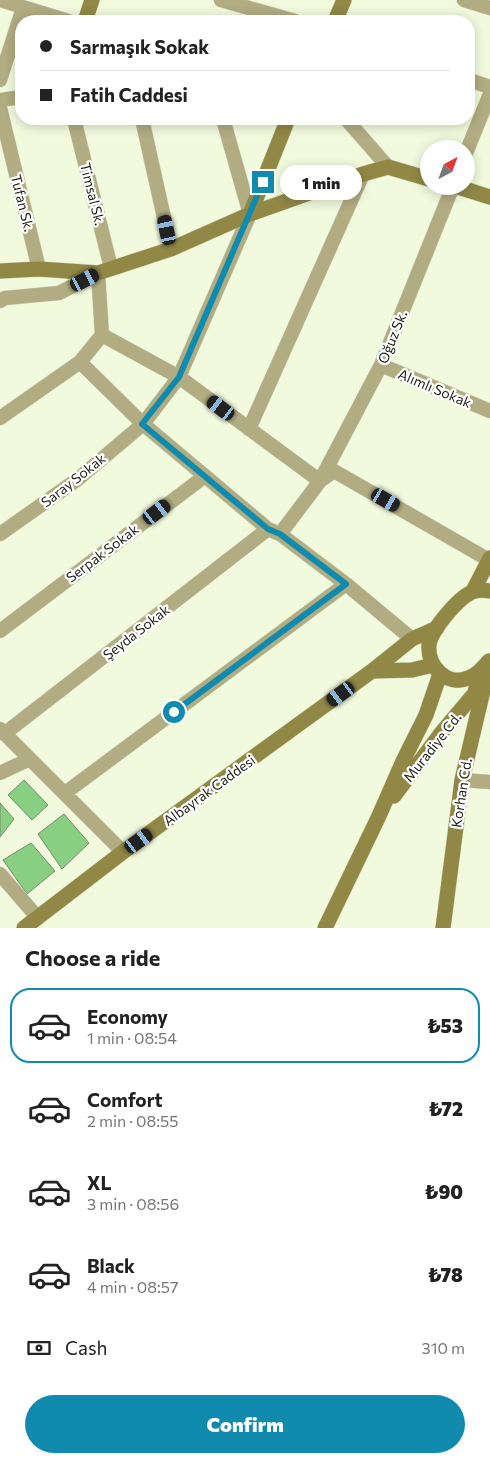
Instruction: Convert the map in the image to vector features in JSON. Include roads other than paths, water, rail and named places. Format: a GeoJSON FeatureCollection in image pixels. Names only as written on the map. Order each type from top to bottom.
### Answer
{"type":"FeatureCollection","features":[{"type":"Feature","properties":{"kind":"street"},"geometry":{"type":"LineString","coordinates":[[0,0],[47,15]]}},
{"type":"Feature","properties":{"kind":"street"},"geometry":{"type":"LineString","coordinates":[[87,15],[92,0]]}},
{"type":"Feature","properties":{"kind":"street"},"geometry":{"type":"LineString","coordinates":[[221,0],[273,15]]}},
{"type":"Feature","properties":{"kind":"street"},"geometry":{"type":"LineString","coordinates":[[338,15],[344,0]]}},
{"type":"Feature","properties":{"kind":"street"},"geometry":{"type":"LineString","coordinates":[[464,0],[490,8]]}},
{"type":"Feature","properties":{"kind":"street"},"geometry":{"type":"LineString","coordinates":[[21,15],[23,8]]}},
{"type":"Feature","properties":{"kind":"street"},"geometry":{"type":"LineString","coordinates":[[0,80],[15,33]]}},
{"type":"Feature","properties":{"kind":"street"},"geometry":{"type":"LineString","coordinates":[[475,82],[490,87]]}},
{"type":"Feature","properties":{"kind":"street"},"geometry":{"type":"LineString","coordinates":[[472,140],[490,94]]}},
{"type":"Feature","properties":{"kind":"street"},"geometry":{"type":"LineString","coordinates":[[0,100],[15,98]]}},
{"type":"Feature","properties":{"kind":"street","name":"Tufan Sk."},"geometry":{"type":"LineString","coordinates":[[0,108],[39,269]]}},
{"type":"Feature","properties":{"kind":"street","name":"Timsal Sk."},"geometry":{"type":"LineString","coordinates":[[75,125],[105,271],[102,335]]}},
{"type":"Feature","properties":{"kind":"street"},"geometry":{"type":"LineString","coordinates":[[143,125],[171,249]]}},
{"type":"Feature","properties":{"kind":"street"},"geometry":{"type":"LineString","coordinates":[[225,125],[250,214]]}},
{"type":"Feature","properties":{"kind":"street"},"geometry":{"type":"LineString","coordinates":[[250,214],[286,125]]}},
{"type":"Feature","properties":{"kind":"street"},"geometry":{"type":"LineString","coordinates":[[351,125],[388,167]]}},
{"type":"Feature","properties":{"kind":"street"},"geometry":{"type":"LineString","coordinates":[[0,302],[6,298],[59,293],[105,271],[171,249],[250,214],[363,174],[388,167],[420,176]]}},
{"type":"Feature","properties":{"kind":"street"},"geometry":{"type":"LineString","coordinates":[[249,429],[363,174]]}},
{"type":"Feature","properties":{"kind":"street"},"geometry":{"type":"LineString","coordinates":[[475,192],[490,197]]}},
{"type":"Feature","properties":{"kind":"street","name":"Oğuz Sk."},"geometry":{"type":"LineString","coordinates":[[274,532],[320,482],[381,366],[450,195]]}},
{"type":"Feature","properties":{"kind":"street","name":"Saray Sokak"},"geometry":{"type":"LineString","coordinates":[[0,534],[78,479],[142,424],[179,377],[250,214]]}},
{"type":"Feature","properties":{"kind":"street"},"geometry":{"type":"LineString","coordinates":[[0,271],[39,269],[105,271]]}},
{"type":"Feature","properties":{"kind":"street"},"geometry":{"type":"LineString","coordinates":[[0,418],[80,362],[102,335],[179,377],[320,482],[334,471],[490,559],[474,591]]}},
{"type":"Feature","properties":{"kind":"street"},"geometry":{"type":"LineString","coordinates":[[80,362],[142,424],[204,476],[274,532],[346,584],[412,639]]}},
{"type":"Feature","properties":{"kind":"street","name":"Alımlı Sokak"},"geometry":{"type":"LineString","coordinates":[[381,366],[490,411]]}},
{"type":"Feature","properties":{"kind":"street","name":"Serpak Sokak"},"geometry":{"type":"LineString","coordinates":[[0,631],[204,476]]}},
{"type":"Feature","properties":{"kind":"street","name":"Şeyda Sokak"},"geometry":{"type":"LineString","coordinates":[[2,732],[274,532]]}},
{"type":"Feature","properties":{"kind":"street"},"geometry":{"type":"LineString","coordinates":[[65,793],[346,584]]}},
{"type":"Feature","properties":{"kind":"street"},"geometry":{"type":"LineString","coordinates":[[490,591],[474,591],[462,598],[437,628],[429,643],[430,657],[436,670],[448,678],[462,680],[478,673],[490,661]]}},
{"type":"Feature","properties":{"kind":"street","name":"Albayrak Caddesi"},"geometry":{"type":"LineString","coordinates":[[24,928],[124,852],[372,671],[412,639],[437,628]]}},
{"type":"Feature","properties":{"kind":"street","name":"Korhan Cd."},"geometry":{"type":"LineString","coordinates":[[443,928],[462,780],[490,661]]}},
{"type":"Feature","properties":{"kind":"street"},"geometry":{"type":"LineString","coordinates":[[372,671],[436,670]]}},
{"type":"Feature","properties":{"kind":"street","name":"Muradiye Cd."},"geometry":{"type":"LineString","coordinates":[[325,928],[426,714],[436,670]]}},
{"type":"Feature","properties":{"kind":"street","name":"Muradiye Cd."},"geometry":{"type":"LineString","coordinates":[[378,818],[442,732],[475,694],[478,673]]}},
{"type":"Feature","properties":{"kind":"street"},"geometry":{"type":"LineString","coordinates":[[2,732],[124,852]]}},
{"type":"Feature","properties":{"kind":"street"},"geometry":{"type":"LineString","coordinates":[[0,773],[30,759]]}},
{"type":"Feature","properties":{"kind":"street"},"geometry":{"type":"LineString","coordinates":[[462,780],[490,782]]}},
{"type":"Feature","properties":{"kind":"street"},"geometry":{"type":"LineString","coordinates":[[0,874],[38,918]]}}]}
